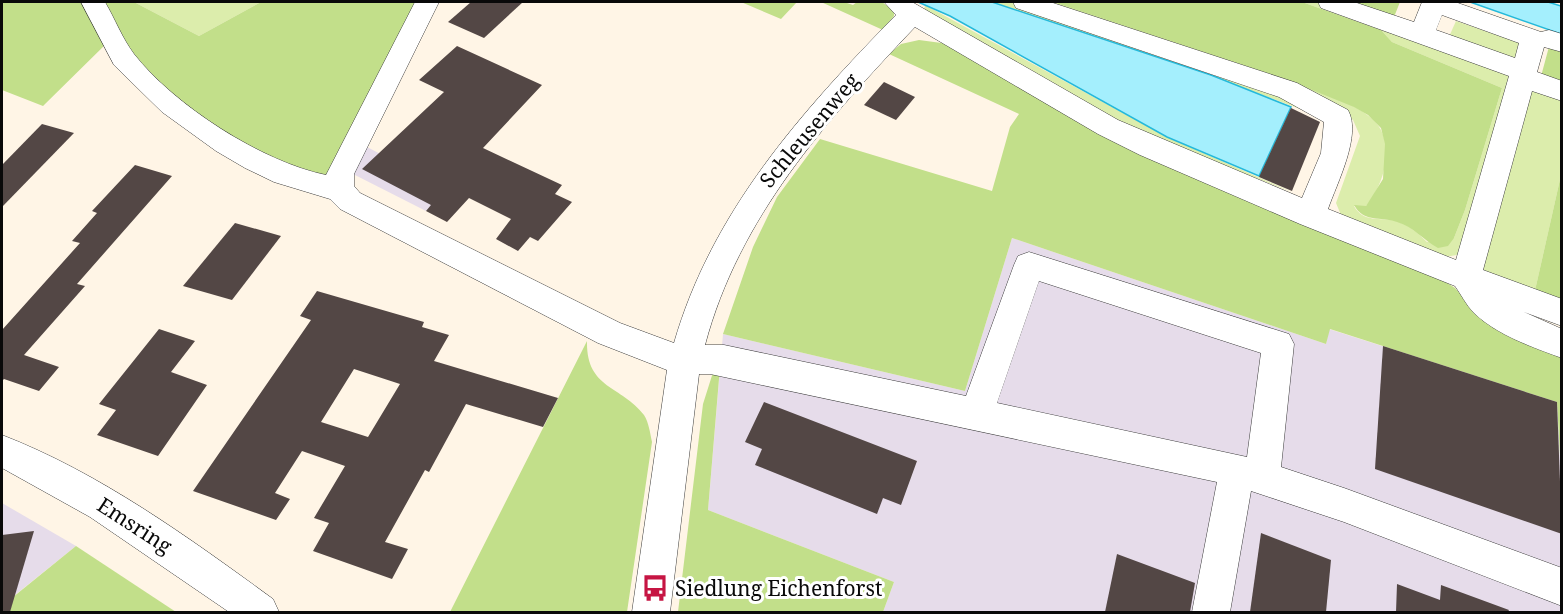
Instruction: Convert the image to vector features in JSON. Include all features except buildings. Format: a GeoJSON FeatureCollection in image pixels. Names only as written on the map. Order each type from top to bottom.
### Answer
{"type":"FeatureCollection","features":[{"type":"Feature","properties":{"kind":"street"},"geometry":{"type":"LineString","coordinates":[[93,2],[129,65],[179,111],[249,158],[323,187],[339,189],[350,201],[609,333],[647,349],[685,359],[705,357],[724,360],[1250,474],[1562,586]]}},
{"type":"Feature","properties":{"kind":"street"},"geometry":{"type":"LineString","coordinates":[[339,189],[340,174],[427,2]]}},
{"type":"Feature","properties":{"kind":"street"},"geometry":{"type":"LineString","coordinates":[[1025,2],[1288,90],[1338,117],[1335,153],[1310,216]]}},
{"type":"Feature","properties":{"kind":"street"},"geometry":{"type":"LineString","coordinates":[[1330,2],[1421,35],[1434,3],[1533,39],[1466,278],[1481,301],[1515,323],[1562,344]]}},
{"type":"Feature","properties":{"kind":"street"},"geometry":{"type":"LineString","coordinates":[[904,8],[1108,127],[1310,216],[1466,278],[1562,313]]}},
{"type":"Feature","properties":{"kind":"street","name":"Schleusenweg"},"geometry":{"type":"LineString","coordinates":[[651,612],[685,359],[706,293],[732,235],[758,190],[904,8]]}},
{"type":"Feature","properties":{"kind":"street"},"geometry":{"type":"LineString","coordinates":[[1523,74],[1562,91]]}},
{"type":"Feature","properties":{"kind":"street"},"geometry":{"type":"LineString","coordinates":[[977,413],[1029,265],[1278,344],[1250,474],[1211,612]]}},
{"type":"Feature","properties":{"kind":"street","name":"Emsring"},"geometry":{"type":"LineString","coordinates":[[2,451],[84,492],[144,530],[260,612]]}},
{"type":"Feature","properties":{"kind":"shaded area"},"geometry":{"type":"Polygon","coordinates":[[[367,147],[448,189],[426,211],[353,174],[367,147]]]}},
{"type":"Feature","properties":{"kind":"shaded area"},"geometry":{"type":"Polygon","coordinates":[[[1012,238],[1326,344],[1329,329],[1557,402],[1562,474],[1561,612],[883,612],[894,582],[708,510],[723,334],[965,391],[1012,238]]]}},
{"type":"Feature","properties":{"kind":"shaded area"},"geometry":{"type":"Polygon","coordinates":[[[2,503],[76,546],[15,595],[2,597],[2,503]]]}},
{"type":"Feature","properties":{"kind":"green space"},"geometry":{"type":"Polygon","coordinates":[[[2,2],[134,2],[199,36],[261,2],[418,2],[324,181],[259,155],[192,112],[109,41],[43,106],[2,90],[2,2]]]}},
{"type":"Feature","properties":{"kind":"green space"},"geometry":{"type":"Polygon","coordinates":[[[134,2],[261,2],[199,36],[134,2]]]}},
{"type":"Feature","properties":{"kind":"green space"},"geometry":{"type":"Polygon","coordinates":[[[741,2],[797,2],[781,19],[741,2]]]}},
{"type":"Feature","properties":{"kind":"green space"},"geometry":{"type":"Polygon","coordinates":[[[821,2],[844,2],[853,5],[857,2],[882,2],[894,11],[894,16],[883,30],[821,2]]]}},
{"type":"Feature","properties":{"kind":"green space"},"geometry":{"type":"Polygon","coordinates":[[[992,2],[1016,2],[1288,93],[1322,117],[1184,66],[992,2]]]}},
{"type":"Feature","properties":{"kind":"green space"},"geometry":{"type":"Polygon","coordinates":[[[1037,2],[1067,5],[1097,13],[1155,35],[1281,76],[1361,110],[1373,119],[1381,130],[1386,149],[1386,160],[1381,180],[1372,198],[1366,206],[1354,206],[1367,217],[1396,221],[1405,225],[1427,242],[1454,238],[1465,210],[1502,88],[1392,42],[1381,30],[1302,2],[1318,2],[1499,67],[1511,77],[1465,245],[1457,255],[1438,258],[1343,220],[1336,203],[1360,136],[1353,120],[1335,106],[1292,87],[1037,2]]]}},
{"type":"Feature","properties":{"kind":"green space"},"geometry":{"type":"Polygon","coordinates":[[[1053,2],[1302,2],[1381,30],[1392,42],[1502,88],[1465,210],[1454,238],[1448,246],[1438,248],[1403,224],[1368,217],[1358,211],[1354,205],[1366,206],[1383,179],[1385,144],[1381,128],[1368,115],[1285,79],[1053,2]]]}},
{"type":"Feature","properties":{"kind":"green space"},"geometry":{"type":"Polygon","coordinates":[[[1351,2],[1400,2],[1394,17],[1351,2]]]}},
{"type":"Feature","properties":{"kind":"green space"},"geometry":{"type":"Polygon","coordinates":[[[925,5],[1167,137],[1292,192],[1128,128],[924,11],[925,5]]]}},
{"type":"Feature","properties":{"kind":"green space"},"geometry":{"type":"Polygon","coordinates":[[[1456,21],[1523,44],[1517,57],[1510,59],[1448,39],[1456,21]]]}},
{"type":"Feature","properties":{"kind":"green space"},"geometry":{"type":"Polygon","coordinates":[[[919,40],[949,44],[1432,273],[1455,288],[1473,308],[1561,353],[1561,474],[1557,402],[1330,329],[1326,344],[1012,238],[965,391],[723,334],[753,247],[777,197],[820,139],[992,191],[1010,127],[1019,114],[889,54],[901,44],[919,40]]]}},
{"type":"Feature","properties":{"kind":"green space"},"geometry":{"type":"Polygon","coordinates":[[[1550,43],[1561,48],[1561,88],[1540,80],[1550,43]]]}},
{"type":"Feature","properties":{"kind":"green space"},"geometry":{"type":"Polygon","coordinates":[[[1529,82],[1561,94],[1561,175],[1534,295],[1485,272],[1482,266],[1529,82]]]}},
{"type":"Feature","properties":{"kind":"green space"},"geometry":{"type":"Polygon","coordinates":[[[1561,175],[1561,305],[1534,295],[1561,175]]]}},
{"type":"Feature","properties":{"kind":"green space"},"geometry":{"type":"Polygon","coordinates":[[[587,341],[588,357],[592,369],[606,385],[635,405],[644,415],[652,442],[627,612],[450,612],[587,341]]]}},
{"type":"Feature","properties":{"kind":"green space"},"geometry":{"type":"Polygon","coordinates":[[[715,366],[720,367],[708,510],[894,582],[883,612],[678,612],[703,404],[715,366]]]}},
{"type":"Feature","properties":{"kind":"green space"},"geometry":{"type":"Polygon","coordinates":[[[76,546],[176,612],[2,612],[2,606],[76,546]]]}},
{"type":"Feature","properties":{"kind":"water"},"geometry":{"type":"Polygon","coordinates":[[[918,2],[992,2],[1211,75],[1291,107],[1259,176],[1167,137],[950,16],[918,2]]]}},
{"type":"Feature","properties":{"kind":"water"},"geometry":{"type":"Polygon","coordinates":[[[1470,2],[1548,2],[1561,6],[1561,34],[1470,2]]]}},
{"type":"Feature","properties":{"kind":"place","name":"Siedlung Eichenforst"},"geometry":{"type":"Point","coordinates":[655,588]}}]}
